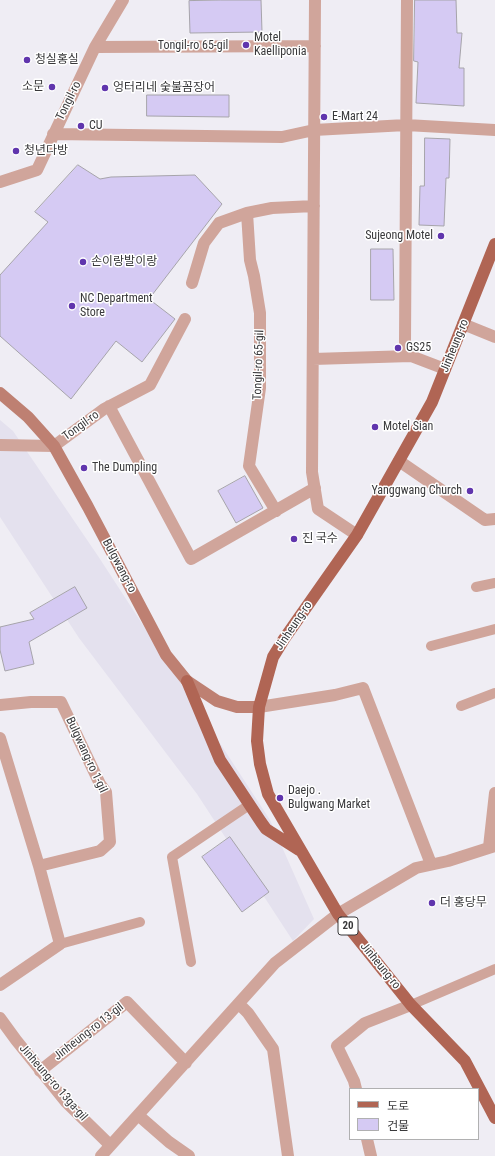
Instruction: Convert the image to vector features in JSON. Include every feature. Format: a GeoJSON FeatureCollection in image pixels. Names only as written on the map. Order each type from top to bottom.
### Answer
{"type":"FeatureCollection","features":[{"type":"Feature","properties":{"kind":"main road","name":"Jinheung-ro"},"geometry":{"type":"LineString","coordinates":[[495,244],[432,402],[357,535],[284,638],[273,657],[259,707],[257,741],[260,764],[268,794],[338,914],[411,1005],[465,1061],[495,1118]]}},
{"type":"Feature","properties":{"kind":"main road","name":"Bulgwang-ro"},"geometry":{"type":"LineString","coordinates":[[0,393],[28,417],[54,446],[166,655],[187,681],[217,701],[237,707],[259,707]]}},
{"type":"Feature","properties":{"kind":"main road"},"geometry":{"type":"LineString","coordinates":[[187,681],[220,760],[249,805],[266,829],[300,850]]}},
{"type":"Feature","properties":{"kind":"street","name":"Tongil-ro"},"geometry":{"type":"LineString","coordinates":[[0,182],[37,170],[95,47],[123,0]]}},
{"type":"Feature","properties":{"kind":"street"},"geometry":{"type":"LineString","coordinates":[[315,0],[312,472],[318,509],[357,535]]}},
{"type":"Feature","properties":{"kind":"street"},"geometry":{"type":"LineString","coordinates":[[407,0],[405,343],[410,356]]}},
{"type":"Feature","properties":{"kind":"street","name":"Tongil-ro 65-gil"},"geometry":{"type":"LineString","coordinates":[[95,47],[315,46]]}},
{"type":"Feature","properties":{"kind":"street"},"geometry":{"type":"LineString","coordinates":[[54,134],[282,137],[314,130],[406,125],[495,130]]}},
{"type":"Feature","properties":{"kind":"street"},"geometry":{"type":"LineString","coordinates":[[192,283],[204,243],[219,223],[247,213],[272,208],[314,206]]}},
{"type":"Feature","properties":{"kind":"street","name":"Tongil-ro 65-gil"},"geometry":{"type":"LineString","coordinates":[[247,213],[250,260],[260,314],[260,388],[249,466],[276,510]]}},
{"type":"Feature","properties":{"kind":"street","name":"Tongil-ro"},"geometry":{"type":"LineString","coordinates":[[54,446],[109,406],[150,385],[185,319]]}},
{"type":"Feature","properties":{"kind":"street"},"geometry":{"type":"LineString","coordinates":[[463,324],[495,337]]}},
{"type":"Feature","properties":{"kind":"street"},"geometry":{"type":"LineString","coordinates":[[313,359],[410,356],[445,369]]}},
{"type":"Feature","properties":{"kind":"street"},"geometry":{"type":"LineString","coordinates":[[109,406],[191,559],[315,488]]}},
{"type":"Feature","properties":{"kind":"street"},"geometry":{"type":"LineString","coordinates":[[0,445],[54,446]]}},
{"type":"Feature","properties":{"kind":"street"},"geometry":{"type":"LineString","coordinates":[[399,461],[485,520],[495,519]]}},
{"type":"Feature","properties":{"kind":"street"},"geometry":{"type":"LineString","coordinates":[[259,707],[336,695],[363,688],[431,864]]}},
{"type":"Feature","properties":{"kind":"street","name":"Bulgwang-ro 1-gil"},"geometry":{"type":"LineString","coordinates":[[0,706],[32,702],[61,702],[100,784],[106,792],[110,842],[100,851],[39,866]]}},
{"type":"Feature","properties":{"kind":"street"},"geometry":{"type":"LineString","coordinates":[[0,738],[39,866],[60,944],[0,985]]}},
{"type":"Feature","properties":{"kind":"street"},"geometry":{"type":"LineString","coordinates":[[101,1156],[276,963],[338,914],[416,868],[448,861],[492,846],[495,793]]}},
{"type":"Feature","properties":{"kind":"street","name":"Jinheung-ro 13-gil"},"geometry":{"type":"LineString","coordinates":[[40,1071],[127,1002],[186,1063]]}},
{"type":"Feature","properties":{"kind":"street"},"geometry":{"type":"LineString","coordinates":[[239,1004],[248,1013],[272,1049],[288,1156]]}},
{"type":"Feature","properties":{"kind":"street"},"geometry":{"type":"LineString","coordinates":[[356,1088],[354,1081],[337,1046],[365,1023],[411,1005]]}},
{"type":"Feature","properties":{"kind":"street","name":"Jinheung-ro 13ga-gil"},"geometry":{"type":"LineString","coordinates":[[0,1018],[40,1071],[66,1102],[110,1146]]}},
{"type":"Feature","properties":{"kind":"street"},"geometry":{"type":"LineString","coordinates":[[138,1115],[168,1142],[188,1156]]}},
{"type":"Feature","properties":{"kind":"street"},"geometry":{"type":"LineString","coordinates":[[368,1140],[372,1156]]}},
{"type":"Feature","properties":{"kind":"lane"},"geometry":{"type":"LineString","coordinates":[[476,587],[495,583]]}},
{"type":"Feature","properties":{"kind":"lane"},"geometry":{"type":"LineString","coordinates":[[432,646],[495,629]]}},
{"type":"Feature","properties":{"kind":"lane"},"geometry":{"type":"LineString","coordinates":[[461,706],[495,693]]}},
{"type":"Feature","properties":{"kind":"lane"},"geometry":{"type":"LineString","coordinates":[[191,962],[172,857],[249,805]]}},
{"type":"Feature","properties":{"kind":"lane"},"geometry":{"type":"LineString","coordinates":[[60,944],[140,922]]}},
{"type":"Feature","properties":{"kind":"lane"},"geometry":{"type":"LineString","coordinates":[[411,1005],[495,969]]}},
{"type":"Feature","properties":{"kind":"shaded area"},"geometry":{"type":"Polygon","coordinates":[[[0,420],[13,431],[98,556],[270,820],[314,919],[293,941],[197,794],[79,638],[0,517],[0,420]]]}},
{"type":"Feature","properties":{"kind":"building"},"geometry":{"type":"Polygon","coordinates":[[[261,0],[262,32],[190,33],[189,1],[261,0]]]}},
{"type":"Feature","properties":{"kind":"building"},"geometry":{"type":"Polygon","coordinates":[[[415,0],[456,0],[457,33],[462,33],[459,68],[464,68],[464,106],[416,103],[418,62],[414,61],[415,0]]]}},
{"type":"Feature","properties":{"kind":"building"},"geometry":{"type":"Polygon","coordinates":[[[147,95],[229,95],[229,117],[147,116],[147,95]]]}},
{"type":"Feature","properties":{"kind":"building"},"geometry":{"type":"Polygon","coordinates":[[[425,138],[450,139],[449,178],[446,178],[444,226],[419,225],[420,186],[424,186],[425,138]]]}},
{"type":"Feature","properties":{"kind":"building","name":"NC Department Store"},"geometry":{"type":"Polygon","coordinates":[[[78,165],[100,179],[111,177],[195,175],[222,204],[149,299],[175,319],[142,362],[116,341],[71,399],[0,336],[0,275],[48,222],[35,212],[78,165]]]}},
{"type":"Feature","properties":{"kind":"building"},"geometry":{"type":"Polygon","coordinates":[[[371,249],[393,249],[394,300],[371,300],[371,249]]]}},
{"type":"Feature","properties":{"kind":"building"},"geometry":{"type":"Polygon","coordinates":[[[245,476],[263,508],[236,523],[218,491],[245,476]]]}},
{"type":"Feature","properties":{"kind":"building"},"geometry":{"type":"Polygon","coordinates":[[[75,587],[87,608],[29,642],[34,664],[5,671],[0,650],[0,627],[34,619],[30,613],[75,587]]]}},
{"type":"Feature","properties":{"kind":"building"},"geometry":{"type":"Polygon","coordinates":[[[230,837],[269,892],[242,912],[202,857],[230,837]]]}},
{"type":"Feature","properties":{"kind":"place","name":"Motel Kaelliponia"},"geometry":{"type":"Point","coordinates":[246,45]}},
{"type":"Feature","properties":{"kind":"place","name":"청실홍실"},"geometry":{"type":"Point","coordinates":[27,60]}},
{"type":"Feature","properties":{"kind":"place","name":"소문"},"geometry":{"type":"Point","coordinates":[52,87]}},
{"type":"Feature","properties":{"kind":"place","name":"엉터리네 숯불꼼장어"},"geometry":{"type":"Point","coordinates":[105,88]}},
{"type":"Feature","properties":{"kind":"place","name":"E-Mart 24"},"geometry":{"type":"Point","coordinates":[324,117]}},
{"type":"Feature","properties":{"kind":"place","name":"CU"},"geometry":{"type":"Point","coordinates":[81,126]}},
{"type":"Feature","properties":{"kind":"place","name":"청년다방"},"geometry":{"type":"Point","coordinates":[16,151]}},
{"type":"Feature","properties":{"kind":"place","name":"Sujeong Motel"},"geometry":{"type":"Point","coordinates":[441,236]}},
{"type":"Feature","properties":{"kind":"place","name":"손이랑발이랑"},"geometry":{"type":"Point","coordinates":[83,262]}},
{"type":"Feature","properties":{"kind":"place","name":"NC Department Store"},"geometry":{"type":"Point","coordinates":[72,306]}},
{"type":"Feature","properties":{"kind":"place","name":"GS25"},"geometry":{"type":"Point","coordinates":[398,348]}},
{"type":"Feature","properties":{"kind":"place","name":"Motel Sian"},"geometry":{"type":"Point","coordinates":[375,427]}},
{"type":"Feature","properties":{"kind":"place","name":"The Dumpling"},"geometry":{"type":"Point","coordinates":[84,468]}},
{"type":"Feature","properties":{"kind":"place","name":"Yanggwang Church"},"geometry":{"type":"Point","coordinates":[470,491]}},
{"type":"Feature","properties":{"kind":"place","name":"진 국수"},"geometry":{"type":"Point","coordinates":[294,539]}},
{"type":"Feature","properties":{"kind":"place","name":"Daejo . Bulgwang Market"},"geometry":{"type":"Point","coordinates":[280,798]}},
{"type":"Feature","properties":{"kind":"place","name":"더 홍당무"},"geometry":{"type":"Point","coordinates":[432,903]}}]}
